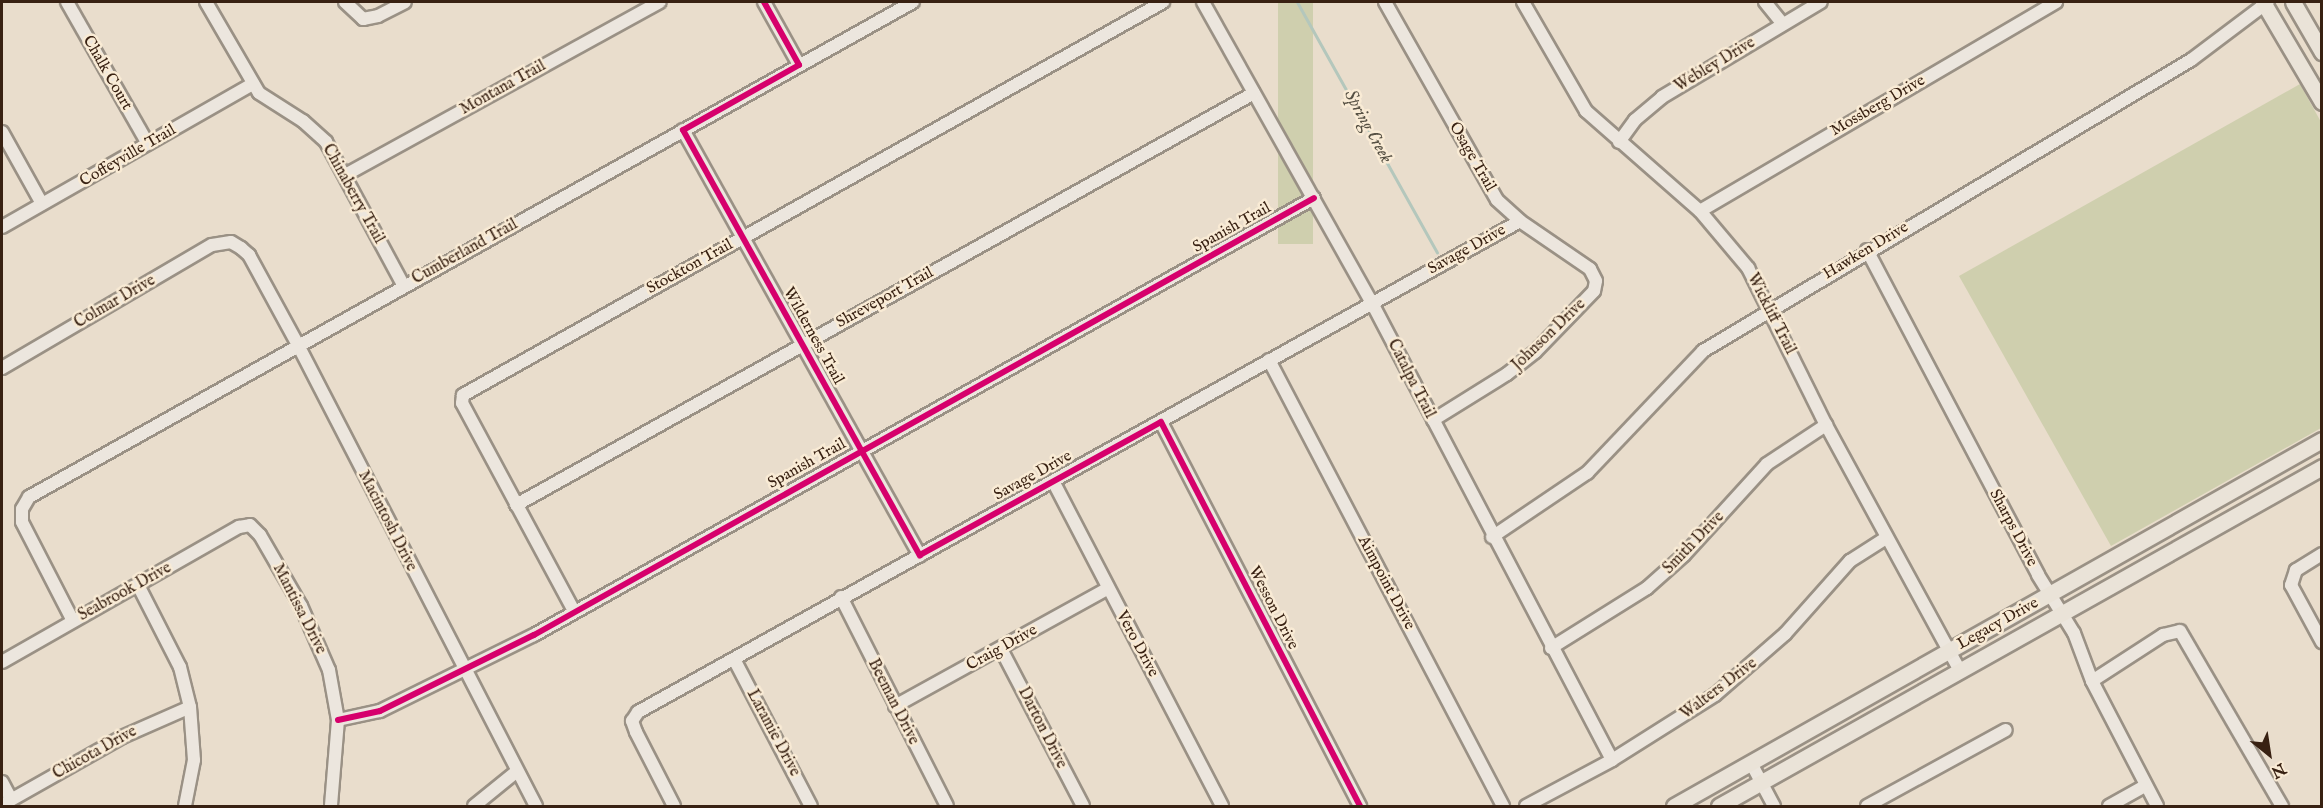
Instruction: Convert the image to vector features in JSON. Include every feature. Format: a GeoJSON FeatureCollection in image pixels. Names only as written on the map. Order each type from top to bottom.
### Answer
{"type":"FeatureCollection","features":[{"type":"Feature","properties":{"kind":"main road"},"geometry":{"type":"LineString","coordinates":[[2265,2],[2322,102]]}},
{"type":"Feature","properties":{"kind":"main road"},"geometry":{"type":"LineString","coordinates":[[2293,2],[2322,52]]}},
{"type":"Feature","properties":{"kind":"main road","name":"Legacy Drive"},"geometry":{"type":"LineString","coordinates":[[1674,807],[2322,440]]}},
{"type":"Feature","properties":{"kind":"main road","name":"Legacy Drive"},"geometry":{"type":"LineString","coordinates":[[1719,807],[2322,467]]}},
{"type":"Feature","properties":{"kind":"street","name":"Chalk Court"},"geometry":{"type":"LineString","coordinates":[[67,2],[148,144]]}},
{"type":"Feature","properties":{"kind":"street","name":"Chinaberry Trail"},"geometry":{"type":"LineString","coordinates":[[206,2],[253,84],[268,102],[316,131],[345,175],[404,286]]}},
{"type":"Feature","properties":{"kind":"street"},"geometry":{"type":"LineString","coordinates":[[345,2],[363,19],[378,16],[405,2]]}},
{"type":"Feature","properties":{"kind":"street","name":"Montana Trail"},"geometry":{"type":"LineString","coordinates":[[345,175],[660,2]]}},
{"type":"Feature","properties":{"kind":"street"},"geometry":{"type":"LineString","coordinates":[[764,2],[800,65]]}},
{"type":"Feature","properties":{"kind":"street","name":"Cumberland Trail"},"geometry":{"type":"LineString","coordinates":[[74,621],[22,522],[22,509],[29,497],[914,2]]}},
{"type":"Feature","properties":{"kind":"street","name":"Stockton Trail"},"geometry":{"type":"LineString","coordinates":[[574,611],[462,403],[463,394],[1163,2]]}},
{"type":"Feature","properties":{"kind":"street","name":"Catalpa Trail"},"geometry":{"type":"LineString","coordinates":[[1203,2],[1372,303],[1492,537],[1612,760]]}},
{"type":"Feature","properties":{"kind":"street","name":"Osage Trail"},"geometry":{"type":"LineString","coordinates":[[1385,2],[1489,188],[1520,221],[1590,269],[1596,281]]}},
{"type":"Feature","properties":{"kind":"street","name":"Wickliff Trail"},"geometry":{"type":"LineString","coordinates":[[1522,2],[1577,99],[1619,142],[1700,211],[1748,268],[1826,425],[1947,652],[1960,670]]}},
{"type":"Feature","properties":{"kind":"street"},"geometry":{"type":"LineString","coordinates":[[1765,2],[1783,24]]}},
{"type":"Feature","properties":{"kind":"street","name":"Webley Drive"},"geometry":{"type":"LineString","coordinates":[[1619,142],[1635,120],[1662,98],[1821,2]]}},
{"type":"Feature","properties":{"kind":"street","name":"Mossberg Drive"},"geometry":{"type":"LineString","coordinates":[[1700,211],[2056,2]]}},
{"type":"Feature","properties":{"kind":"street","name":"Hawken Drive"},"geometry":{"type":"LineString","coordinates":[[1492,537],[1587,473],[1692,359],[1769,309],[2191,60],[2265,2]]}},
{"type":"Feature","properties":{"kind":"street","name":"Coffeyville Trail"},"geometry":{"type":"LineString","coordinates":[[2,227],[253,84]]}},
{"type":"Feature","properties":{"kind":"street","name":"Shreveport Trail"},"geometry":{"type":"LineString","coordinates":[[516,505],[1254,93]]}},
{"type":"Feature","properties":{"kind":"street","name":"Wilderness Trail"},"geometry":{"type":"LineString","coordinates":[[683,130],[920,555]]}},
{"type":"Feature","properties":{"kind":"street"},"geometry":{"type":"LineString","coordinates":[[2,132],[42,204]]}},
{"type":"Feature","properties":{"kind":"street","name":"Spanish Trail"},"geometry":{"type":"LineString","coordinates":[[338,720],[380,711],[574,611],[1314,198]]}},
{"type":"Feature","properties":{"kind":"street","name":"Savage Drive"},"geometry":{"type":"LineString","coordinates":[[674,807],[632,721],[638,712],[1520,221]]}},
{"type":"Feature","properties":{"kind":"street","name":"Macintosh Drive"},"geometry":{"type":"LineString","coordinates":[[231,242],[249,255],[298,345],[536,807]]}},
{"type":"Feature","properties":{"kind":"street","name":"Colmar Drive"},"geometry":{"type":"LineString","coordinates":[[2,368],[212,245],[231,242]]}},
{"type":"Feature","properties":{"kind":"street","name":"Sharps Drive"},"geometry":{"type":"LineString","coordinates":[[1868,250],[2049,594],[2074,633],[2092,681],[2157,807]]}},
{"type":"Feature","properties":{"kind":"street","name":"Johnson Drive"},"geometry":{"type":"LineString","coordinates":[[1433,420],[1535,352],[1594,291],[1596,281]]}},
{"type":"Feature","properties":{"kind":"street","name":"Aimpoint Drive"},"geometry":{"type":"LineString","coordinates":[[1269,360],[1503,807]]}},
{"type":"Feature","properties":{"kind":"street","name":"Wesson Drive"},"geometry":{"type":"LineString","coordinates":[[1161,422],[1360,807]]}},
{"type":"Feature","properties":{"kind":"street","name":"Smith Drive"},"geometry":{"type":"LineString","coordinates":[[1551,648],[1666,573],[1762,468],[1826,425]]}},
{"type":"Feature","properties":{"kind":"street","name":"Vero Drive"},"geometry":{"type":"LineString","coordinates":[[1053,481],[1222,807]]}},
{"type":"Feature","properties":{"kind":"street","name":"Seabrook Drive"},"geometry":{"type":"LineString","coordinates":[[2,662],[239,527],[250,525]]}},
{"type":"Feature","properties":{"kind":"street","name":"Mantissa Drive"},"geometry":{"type":"LineString","coordinates":[[250,525],[260,535],[321,648],[333,685],[338,720],[331,807]]}},
{"type":"Feature","properties":{"kind":"street","name":"Walters Drive"},"geometry":{"type":"LineString","coordinates":[[1526,807],[1612,760],[1731,682],[1785,634],[1850,561],[1886,538]]}},
{"type":"Feature","properties":{"kind":"street"},"geometry":{"type":"LineString","coordinates":[[2322,554],[2291,577],[2295,594],[2322,642]]}},
{"type":"Feature","properties":{"kind":"street"},"geometry":{"type":"LineString","coordinates":[[138,585],[180,667],[190,707],[194,760],[185,807]]}},
{"type":"Feature","properties":{"kind":"street","name":"Craig Drive"},"geometry":{"type":"LineString","coordinates":[[895,706],[1107,589]]}},
{"type":"Feature","properties":{"kind":"street","name":"Beeman Drive"},"geometry":{"type":"LineString","coordinates":[[841,597],[947,807]]}},
{"type":"Feature","properties":{"kind":"street"},"geometry":{"type":"LineString","coordinates":[[2092,681],[2163,635],[2180,631],[2282,807]]}},
{"type":"Feature","properties":{"kind":"street","name":"Darton Drive"},"geometry":{"type":"LineString","coordinates":[[1001,649],[1083,807]]}},
{"type":"Feature","properties":{"kind":"street","name":"Laramie Drive"},"geometry":{"type":"LineString","coordinates":[[734,659],[811,807]]}},
{"type":"Feature","properties":{"kind":"street","name":"Chicota Drive"},"geometry":{"type":"LineString","coordinates":[[6,802],[122,737],[190,707]]}},
{"type":"Feature","properties":{"kind":"street"},"geometry":{"type":"LineString","coordinates":[[1867,807],[2006,730]]}},
{"type":"Feature","properties":{"kind":"street"},"geometry":{"type":"LineString","coordinates":[[1751,763],[1774,807]]}},
{"type":"Feature","properties":{"kind":"street"},"geometry":{"type":"LineString","coordinates":[[474,807],[517,771]]}},
{"type":"Feature","properties":{"kind":"street"},"geometry":{"type":"LineString","coordinates":[[2,782],[6,802]]}},
{"type":"Feature","properties":{"kind":"street"},"geometry":{"type":"LineString","coordinates":[[2109,807],[2145,786]]}},
{"type":"Feature","properties":{"kind":"green space"},"geometry":{"type":"Polygon","coordinates":[[[1278,2],[1313,2],[1313,244],[1278,244],[1278,2]]]}},
{"type":"Feature","properties":{"kind":"green space"},"geometry":{"type":"Polygon","coordinates":[[[2300,84],[2321,122],[2321,428],[2111,546],[1959,276],[2300,84]]]}},
{"type":"Feature","properties":{"kind":"waterway","name":"Spring Creek"},"geometry":{"type":"LineString","coordinates":[[1297,2],[1437,252]]}},
{"type":"Feature","properties":{"kind":"cycle path"},"geometry":{"type":"LineString","coordinates":[[764,2],[799,65],[683,130],[920,555],[1161,422],[1360,806]]}},
{"type":"Feature","properties":{"kind":"cycle path"},"geometry":{"type":"LineString","coordinates":[[338,720],[380,711],[534,635],[1314,198]]}}]}
